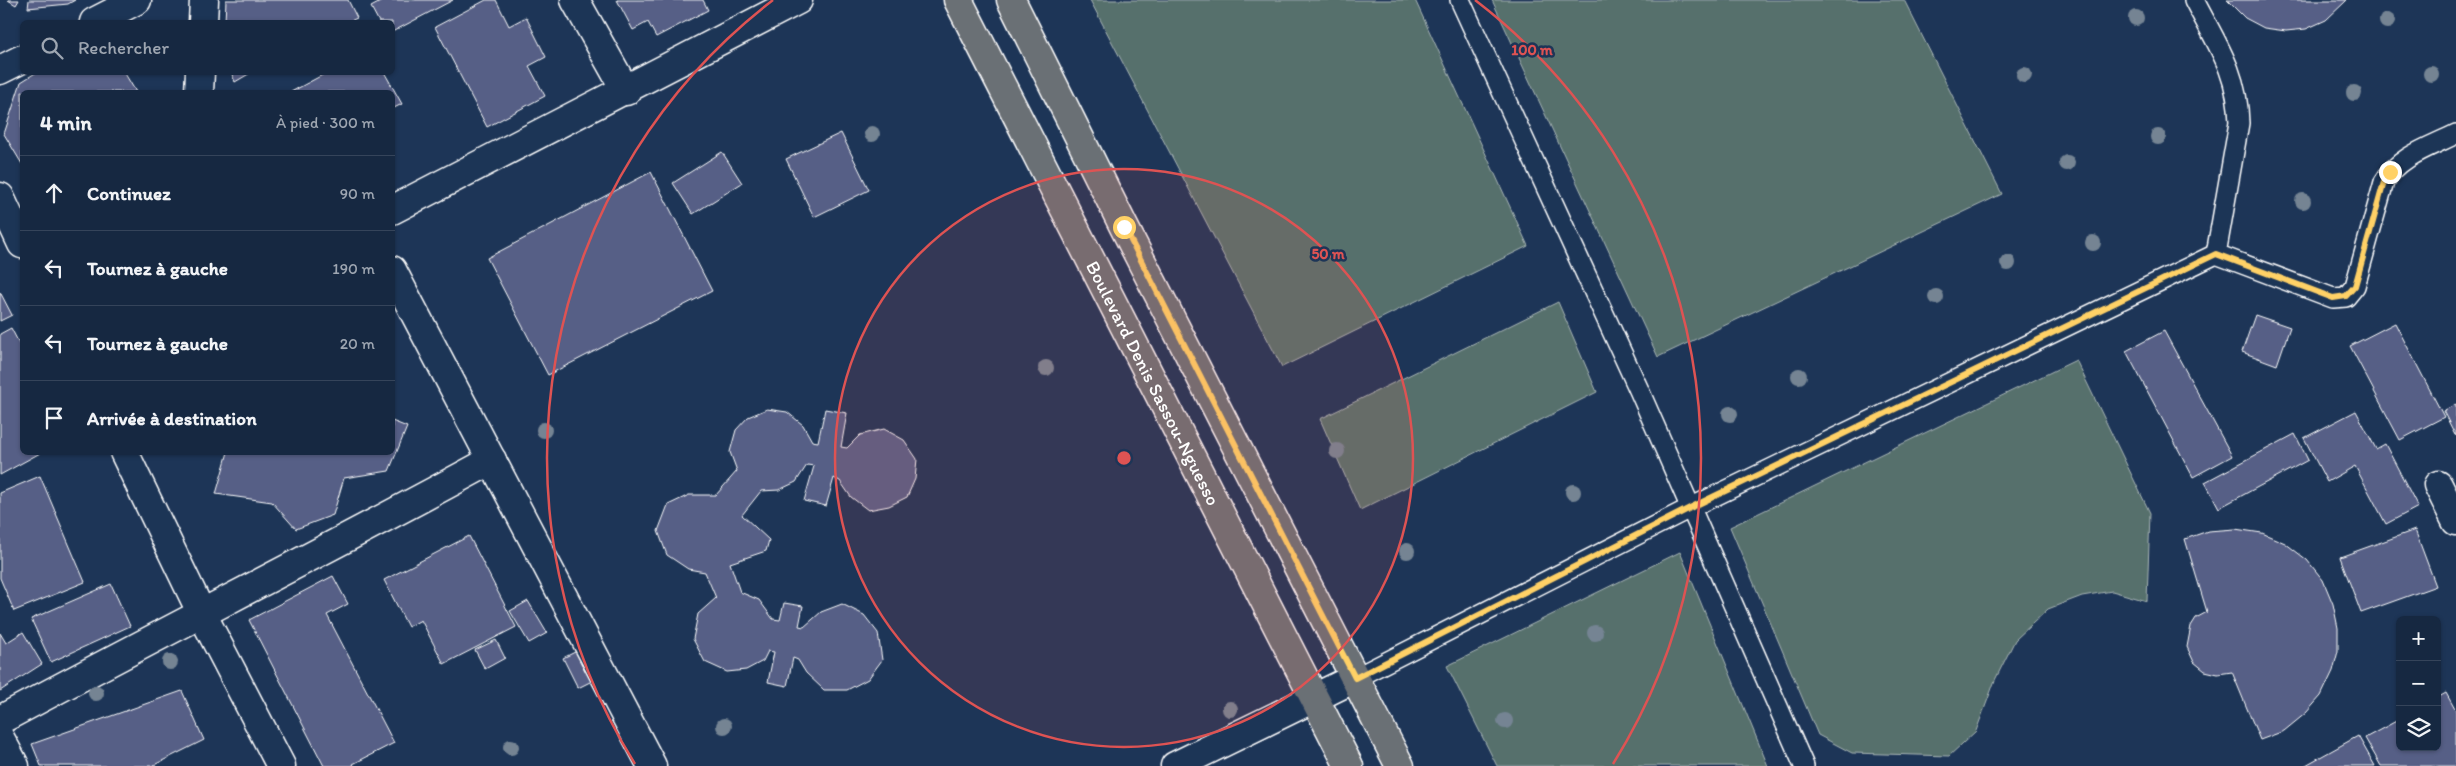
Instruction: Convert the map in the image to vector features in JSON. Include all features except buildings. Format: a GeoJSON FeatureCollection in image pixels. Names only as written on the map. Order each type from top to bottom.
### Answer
{"type":"FeatureCollection","features":[{"type":"Feature","properties":{"kind":"main road","name":"Boulevard Denis Sassou-Nguesso"},"geometry":{"type":"LineString","coordinates":[[958,0],[1312,698],[1349,766]]}},
{"type":"Feature","properties":{"kind":"main road"},"geometry":{"type":"LineString","coordinates":[[1011,0],[1124,227],[1400,766]]}},
{"type":"Feature","properties":{"kind":"street"},"geometry":{"type":"LineString","coordinates":[[98,20],[137,0]]}},
{"type":"Feature","properties":{"kind":"street"},"geometry":{"type":"LineString","coordinates":[[202,20],[204,0]]}},
{"type":"Feature","properties":{"kind":"street"},"geometry":{"type":"LineString","coordinates":[[575,0],[626,91]]}},
{"type":"Feature","properties":{"kind":"street"},"geometry":{"type":"LineString","coordinates":[[395,208],[626,91],[798,0]]}},
{"type":"Feature","properties":{"kind":"street"},"geometry":{"type":"LineString","coordinates":[[0,70],[20,60]]}},
{"type":"Feature","properties":{"kind":"street"},"geometry":{"type":"LineString","coordinates":[[199,90],[200,75]]}},
{"type":"Feature","properties":{"kind":"street"},"geometry":{"type":"LineString","coordinates":[[0,197],[20,240]]}},
{"type":"Feature","properties":{"kind":"street"},"geometry":{"type":"LineString","coordinates":[[395,276],[652,766]]}},
{"type":"Feature","properties":{"kind":"street"},"geometry":{"type":"LineString","coordinates":[[125,455],[201,612],[281,766]]}},
{"type":"Feature","properties":{"kind":"street"},"geometry":{"type":"LineString","coordinates":[[0,720],[201,612],[344,541],[492,460]]}},
{"type":"Feature","properties":{"kind":"street"},"geometry":{"type":"LineString","coordinates":[[2438,485],[2456,521]]}},
{"type":"Feature","properties":{"kind":"street"},"geometry":{"type":"LineString","coordinates":[[1175,766],[1355,678]]}},
{"type":"Feature","properties":{"kind":"street"},"geometry":{"type":"LineString","coordinates":[[0,738],[14,766]]}},
{"type":"Feature","properties":{"kind":"lane"},"geometry":{"type":"LineString","coordinates":[[1460,0],[1639,390],[1804,766]]}},
{"type":"Feature","properties":{"kind":"lane"},"geometry":{"type":"LineString","coordinates":[[2194,0],[2232,74],[2239,101],[2240,123],[2216,254]]}},
{"type":"Feature","properties":{"kind":"lane"},"geometry":{"type":"LineString","coordinates":[[1355,678],[1690,508],[2216,254],[2333,298],[2346,296],[2355,286],[2384,182],[2390,172],[2400,161],[2456,134]]}},
{"type":"Feature","properties":{"kind":"green space"},"geometry":{"type":"Polygon","coordinates":[[[1090,0],[1415,0],[1528,246],[1282,367],[1090,0]]]}},
{"type":"Feature","properties":{"kind":"green space"},"geometry":{"type":"Polygon","coordinates":[[[1492,0],[1904,0],[2002,194],[1658,357],[1492,0]]]}},
{"type":"Feature","properties":{"kind":"green space"},"geometry":{"type":"Polygon","coordinates":[[[1558,302],[1597,392],[1360,510],[1320,419],[1558,302]]]}},
{"type":"Feature","properties":{"kind":"green space"},"geometry":{"type":"Polygon","coordinates":[[[2076,360],[2150,513],[2147,601],[2112,591],[2082,596],[2048,609],[2015,640],[1995,680],[1976,731],[1949,756],[1852,753],[1818,735],[1730,527],[2076,360]]]}},
{"type":"Feature","properties":{"kind":"green space"},"geometry":{"type":"Polygon","coordinates":[[[1680,552],[1768,766],[1497,766],[1447,666],[1680,552]]]}},
{"type":"Feature","properties":{"kind":"route"},"geometry":{"type":"LineString","coordinates":[[1124,227],[1355,678],[1690,508],[2216,254],[2333,298],[2346,296],[2351,293],[2355,286],[2384,182],[2390,172]]}}]}
